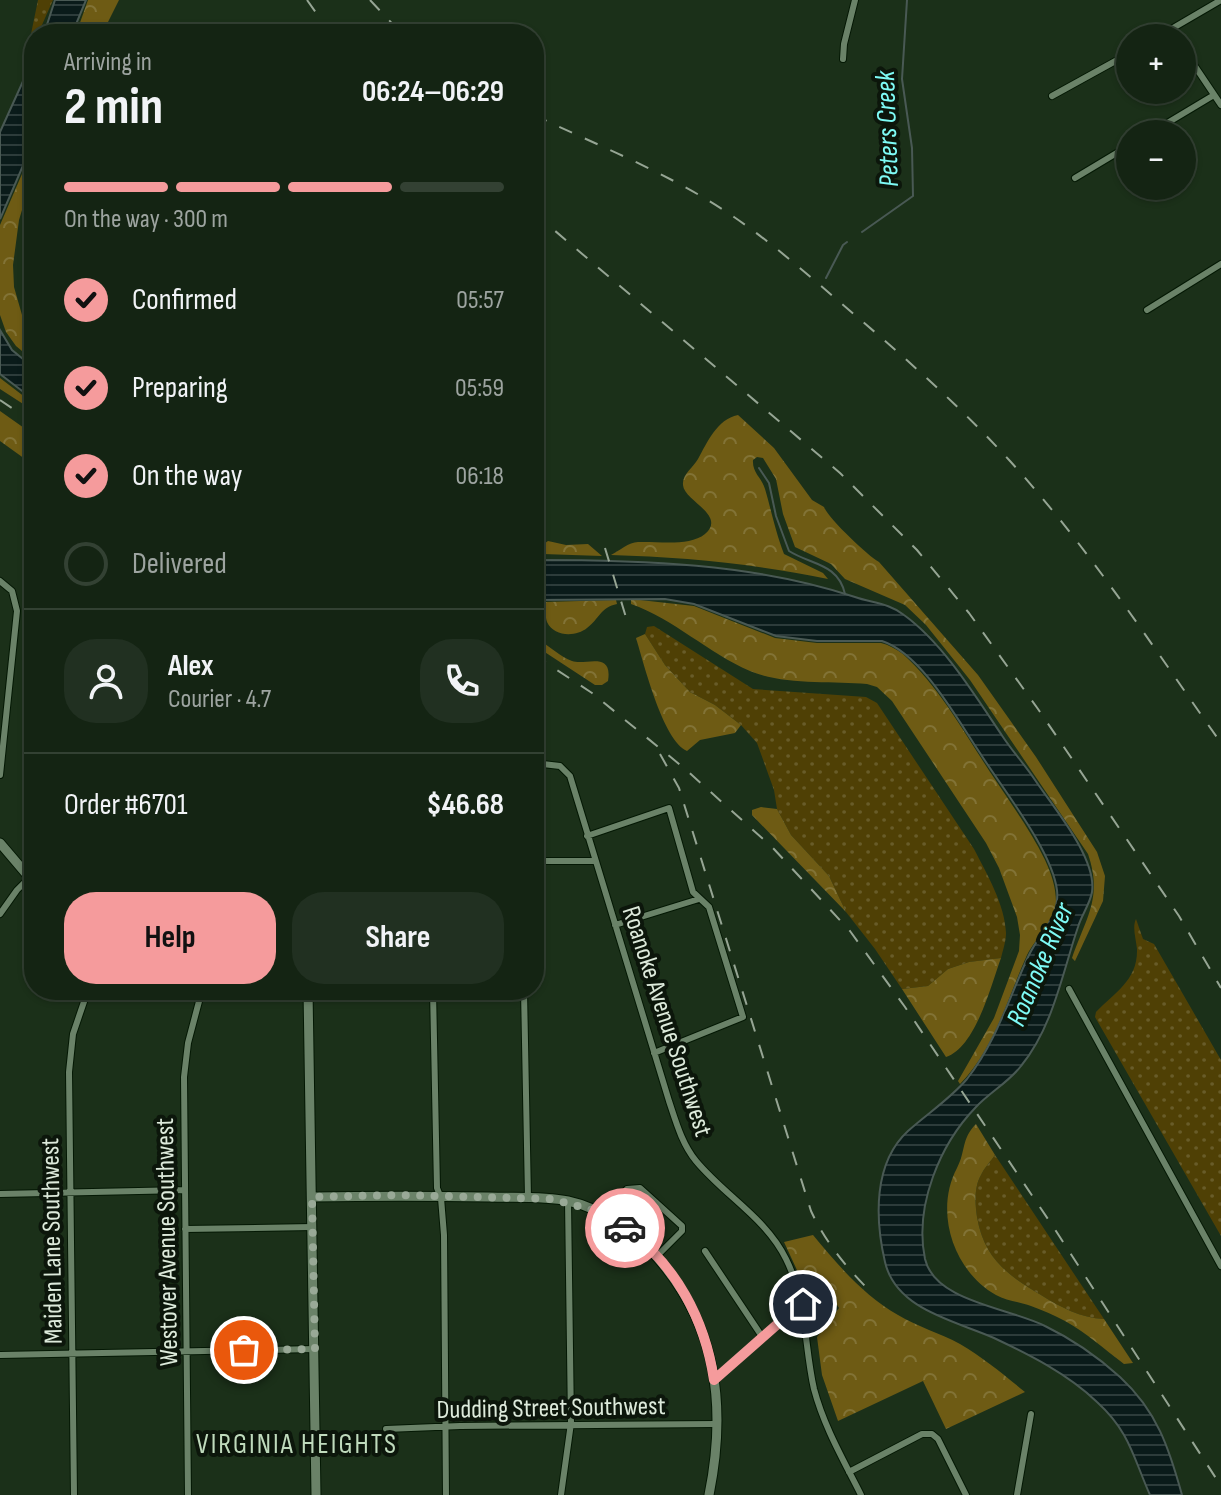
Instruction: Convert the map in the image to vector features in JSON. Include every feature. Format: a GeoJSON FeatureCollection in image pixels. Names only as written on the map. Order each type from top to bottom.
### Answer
{"type":"FeatureCollection","features":[{"type":"Feature","properties":{"kind":"street"},"geometry":{"type":"LineString","coordinates":[[843,59],[855,0]]}},
{"type":"Feature","properties":{"kind":"street"},"geometry":{"type":"LineString","coordinates":[[1180,24],[1221,0]]}},
{"type":"Feature","properties":{"kind":"street"},"geometry":{"type":"LineString","coordinates":[[1052,96],[1116,61]]}},
{"type":"Feature","properties":{"kind":"street"},"geometry":{"type":"LineString","coordinates":[[1196,68],[1221,105]]}},
{"type":"Feature","properties":{"kind":"street"},"geometry":{"type":"LineString","coordinates":[[1172,120],[1214,95]]}},
{"type":"Feature","properties":{"kind":"street"},"geometry":{"type":"LineString","coordinates":[[1075,178],[1116,153]]}},
{"type":"Feature","properties":{"kind":"street"},"geometry":{"type":"LineString","coordinates":[[1147,310],[1221,264]]}},
{"type":"Feature","properties":{"kind":"street"},"geometry":{"type":"LineString","coordinates":[[0,581],[12,591],[17,604],[0,775]]}},
{"type":"Feature","properties":{"kind":"street"},"geometry":{"type":"LineString","coordinates":[[0,675],[10,678]]}},
{"type":"Feature","properties":{"kind":"street","name":"Roanoke Avenue Southwest"},"geometry":{"type":"LineString","coordinates":[[544,764],[554,764],[568,773],[676,1124],[687,1149],[775,1238],[789,1264],[803,1304],[814,1389],[825,1421],[861,1495]]}},
{"type":"Feature","properties":{"kind":"street"},"geometry":{"type":"LineString","coordinates":[[587,836],[669,808],[693,892],[709,907],[743,1017],[654,1053]]}},
{"type":"Feature","properties":{"kind":"street"},"geometry":{"type":"LineString","coordinates":[[0,843],[24,871]]}},
{"type":"Feature","properties":{"kind":"street"},"geometry":{"type":"LineString","coordinates":[[544,861],[595,861]]}},
{"type":"Feature","properties":{"kind":"street"},"geometry":{"type":"LineString","coordinates":[[0,914],[24,885]]}},
{"type":"Feature","properties":{"kind":"street"},"geometry":{"type":"LineString","coordinates":[[615,925],[699,899]]}},
{"type":"Feature","properties":{"kind":"street"},"geometry":{"type":"LineString","coordinates":[[1069,989],[1221,1266]]}},
{"type":"Feature","properties":{"kind":"street","name":"Maiden Lane Southwest"},"geometry":{"type":"LineString","coordinates":[[74,1495],[70,1054],[85,1000]]}},
{"type":"Feature","properties":{"kind":"street","name":"Westover Avenue Southwest"},"geometry":{"type":"LineString","coordinates":[[188,1495],[185,1067],[199,1000]]}},
{"type":"Feature","properties":{"kind":"street"},"geometry":{"type":"LineString","coordinates":[[308,1000],[316,1495]]}},
{"type":"Feature","properties":{"kind":"street"},"geometry":{"type":"LineString","coordinates":[[433,1000],[437,1188],[441,1196],[444,1235],[446,1495]]}},
{"type":"Feature","properties":{"kind":"street"},"geometry":{"type":"LineString","coordinates":[[524,1000],[528,1198]]}},
{"type":"Feature","properties":{"kind":"street"},"geometry":{"type":"LineString","coordinates":[[604,1215],[627,1189],[640,1188],[682,1226],[682,1231],[656,1257]]}},
{"type":"Feature","properties":{"kind":"street"},"geometry":{"type":"LineString","coordinates":[[0,1194],[185,1190]]}},
{"type":"Feature","properties":{"kind":"street"},"geometry":{"type":"LineString","coordinates":[[312,1197],[441,1196],[568,1201],[604,1215],[637,1237],[676,1281],[697,1315],[707,1344],[714,1380],[716,1424],[709,1495]]}},
{"type":"Feature","properties":{"kind":"street"},"geometry":{"type":"LineString","coordinates":[[561,1495],[571,1426],[568,1201]]}},
{"type":"Feature","properties":{"kind":"street"},"geometry":{"type":"LineString","coordinates":[[185,1229],[313,1227]]}},
{"type":"Feature","properties":{"kind":"street"},"geometry":{"type":"LineString","coordinates":[[705,1251],[763,1338]]}},
{"type":"Feature","properties":{"kind":"street"},"geometry":{"type":"LineString","coordinates":[[714,1380],[803,1304]]}},
{"type":"Feature","properties":{"kind":"street"},"geometry":{"type":"LineString","coordinates":[[0,1355],[315,1349]]}},
{"type":"Feature","properties":{"kind":"street"},"geometry":{"type":"LineString","coordinates":[[1017,1495],[1031,1414]]}},
{"type":"Feature","properties":{"kind":"street","name":"Dudding Street Southwest"},"geometry":{"type":"LineString","coordinates":[[386,1429],[716,1424]]}},
{"type":"Feature","properties":{"kind":"street"},"geometry":{"type":"LineString","coordinates":[[849,1472],[922,1434],[932,1434],[938,1439],[966,1495]]}},
{"type":"Feature","properties":{"kind":"shaded area"},"geometry":{"type":"Polygon","coordinates":[[[38,0],[53,0],[42,24],[33,24],[38,0]]]}},
{"type":"Feature","properties":{"kind":"shaded area"},"geometry":{"type":"Polygon","coordinates":[[[654,626],[753,689],[866,697],[877,703],[974,849],[990,879],[1005,922],[1006,936],[1001,958],[969,962],[948,969],[928,986],[902,989],[846,912],[829,876],[791,835],[777,809],[774,790],[757,743],[741,725],[715,705],[690,692],[665,665],[645,634],[647,627],[654,626]]]}},
{"type":"Feature","properties":{"kind":"shaded area"},"geometry":{"type":"Polygon","coordinates":[[[1136,919],[1143,939],[1154,944],[1221,1060],[1221,1236],[1095,1017],[1134,969],[1136,919]]]}},
{"type":"Feature","properties":{"kind":"shaded area"},"geometry":{"type":"Polygon","coordinates":[[[995,1155],[1104,1319],[1063,1308],[1029,1288],[991,1254],[980,1231],[976,1196],[979,1180],[995,1155]]]}},
{"type":"Feature","properties":{"kind":"green space"},"geometry":{"type":"Polygon","coordinates":[[[88,0],[119,0],[107,24],[80,24],[88,0]]]}},
{"type":"Feature","properties":{"kind":"green space"},"geometry":{"type":"Polygon","coordinates":[[[24,169],[24,203],[13,265],[14,287],[24,322],[24,353],[6,332],[0,315],[0,225],[24,169]]]}},
{"type":"Feature","properties":{"kind":"green space"},"geometry":{"type":"Polygon","coordinates":[[[0,378],[24,396],[24,405],[0,389],[0,378]]]}},
{"type":"Feature","properties":{"kind":"green space"},"geometry":{"type":"Polygon","coordinates":[[[0,411],[24,428],[24,458],[0,441],[0,411]]]}},
{"type":"Feature","properties":{"kind":"green space"},"geometry":{"type":"Polygon","coordinates":[[[738,415],[774,448],[812,500],[824,507],[849,536],[879,562],[978,675],[1097,852],[1105,876],[1103,901],[1075,961],[1072,958],[1093,895],[1094,883],[1088,854],[970,680],[926,625],[905,605],[845,579],[831,564],[795,547],[783,514],[776,479],[763,458],[757,457],[753,465],[765,489],[784,554],[823,573],[828,579],[720,562],[611,555],[635,542],[682,542],[705,534],[711,521],[685,491],[683,481],[718,426],[738,415]]]}},
{"type":"Feature","properties":{"kind":"green space"},"geometry":{"type":"Polygon","coordinates":[[[548,541],[566,545],[588,544],[602,556],[544,554],[544,544],[548,541]]]}},
{"type":"Feature","properties":{"kind":"green space"},"geometry":{"type":"Polygon","coordinates":[[[631,599],[694,606],[775,638],[817,643],[884,644],[903,654],[916,667],[950,710],[1039,849],[1051,875],[1056,902],[1049,923],[1027,955],[991,1039],[960,1084],[958,1081],[994,1018],[1019,951],[1017,917],[986,843],[892,701],[877,687],[867,684],[777,679],[750,671],[662,618],[631,604],[631,599]]]}},
{"type":"Feature","properties":{"kind":"green space"},"geometry":{"type":"Polygon","coordinates":[[[616,600],[617,604],[607,608],[587,628],[577,633],[560,633],[547,622],[545,602],[616,600]]]}},
{"type":"Feature","properties":{"kind":"green space"},"geometry":{"type":"Polygon","coordinates":[[[645,634],[665,665],[690,692],[715,705],[741,725],[735,733],[700,740],[687,751],[678,744],[662,718],[644,665],[636,638],[645,634]]]}},
{"type":"Feature","properties":{"kind":"green space"},"geometry":{"type":"Polygon","coordinates":[[[544,644],[572,661],[602,662],[608,671],[608,681],[595,685],[544,652],[544,644]]]}},
{"type":"Feature","properties":{"kind":"green space"},"geometry":{"type":"Polygon","coordinates":[[[761,807],[777,809],[791,835],[829,876],[846,912],[752,815],[752,810],[761,807]]]}},
{"type":"Feature","properties":{"kind":"green space"},"geometry":{"type":"Polygon","coordinates":[[[1001,958],[974,1028],[957,1051],[946,1057],[902,989],[928,986],[948,969],[969,962],[1001,958]]]}},
{"type":"Feature","properties":{"kind":"green space"},"geometry":{"type":"Polygon","coordinates":[[[976,1124],[995,1155],[979,1180],[976,1196],[980,1231],[991,1254],[1029,1288],[1063,1308],[1104,1319],[1133,1363],[1124,1364],[1057,1317],[996,1295],[981,1284],[959,1256],[952,1239],[947,1203],[966,1140],[976,1124]]]}},
{"type":"Feature","properties":{"kind":"green space"},"geometry":{"type":"Polygon","coordinates":[[[813,1235],[841,1268],[874,1299],[906,1319],[969,1349],[1025,1392],[946,1429],[923,1381],[838,1421],[822,1375],[817,1337],[839,1308],[827,1289],[808,1294],[784,1242],[813,1235]]]}},
{"type":"Feature","properties":{"kind":"water"},"geometry":{"type":"Polygon","coordinates":[[[55,0],[86,0],[76,24],[47,24],[55,0]]]}},
{"type":"Feature","properties":{"kind":"water"},"geometry":{"type":"Polygon","coordinates":[[[24,79],[24,163],[0,219],[0,132],[24,79]]]}},
{"type":"Feature","properties":{"kind":"water"},"geometry":{"type":"Polygon","coordinates":[[[0,330],[12,350],[24,360],[24,392],[0,374],[0,330]]]}},
{"type":"Feature","properties":{"kind":"water","name":"Roanoke River"},"geometry":{"type":"Polygon","coordinates":[[[544,560],[656,563],[737,570],[816,586],[892,608],[919,627],[946,656],[1081,849],[1092,879],[1092,892],[1049,1017],[1032,1051],[1016,1072],[963,1122],[941,1157],[923,1218],[925,1259],[943,1285],[976,1302],[1055,1331],[1103,1362],[1120,1377],[1143,1403],[1160,1431],[1182,1495],[1150,1495],[1124,1435],[1108,1413],[1086,1392],[1021,1351],[914,1303],[891,1278],[885,1262],[879,1210],[888,1159],[908,1131],[967,1079],[995,1034],[1029,955],[1055,909],[1057,890],[1053,874],[1036,838],[937,689],[925,673],[897,648],[882,641],[817,641],[776,636],[694,604],[665,599],[544,600],[544,560]]]}},
{"type":"Feature","properties":{"kind":"waterway","name":"Peters Creek"},"geometry":{"type":"LineString","coordinates":[[862,232],[913,196],[912,148],[902,79],[907,0]]}},
{"type":"Feature","properties":{"kind":"waterway","name":"Peters Creek"},"geometry":{"type":"LineString","coordinates":[[826,278],[847,242]]}},
{"type":"Feature","properties":{"kind":"waterway","name":"Peters Creek"},"geometry":{"type":"LineString","coordinates":[[759,468],[769,483],[776,516],[789,551],[830,570],[845,594]]}},
{"type":"Feature","properties":{"kind":"railway"},"geometry":{"type":"LineString","coordinates":[[307,0],[324,24]]}},
{"type":"Feature","properties":{"kind":"railway"},"geometry":{"type":"LineString","coordinates":[[370,0],[393,24]]}},
{"type":"Feature","properties":{"kind":"railway"},"geometry":{"type":"LineString","coordinates":[[544,120],[662,175],[734,217],[802,270],[929,380],[1010,461],[1067,528],[1221,743]]}},
{"type":"Feature","properties":{"kind":"railway"},"geometry":{"type":"LineString","coordinates":[[544,221],[840,473],[917,550],[969,613],[1038,709],[1179,916],[1221,988]]}},
{"type":"Feature","properties":{"kind":"railway"},"geometry":{"type":"LineString","coordinates":[[0,400],[24,416]]}},
{"type":"Feature","properties":{"kind":"railway"},"geometry":{"type":"LineString","coordinates":[[605,548],[628,624]]}},
{"type":"Feature","properties":{"kind":"railway"},"geometry":{"type":"LineString","coordinates":[[544,662],[592,693],[684,768],[773,848],[850,931],[1054,1228],[1221,1486]]}},
{"type":"Feature","properties":{"kind":"railway"},"geometry":{"type":"LineString","coordinates":[[660,754],[679,788],[811,1211],[836,1253],[868,1289]]}},
{"type":"Feature","properties":{"kind":"way so far"},"geometry":{"type":"LineString","coordinates":[[244,1350],[315,1349],[312,1197],[398,1195],[552,1199],[592,1210],[625,1228]]}},
{"type":"Feature","properties":{"kind":"district","name":"VIRGINIA HEIGHTS"},"geometry":{"type":"Point","coordinates":[297,1443]}},
{"type":"Feature","properties":{"kind":"route"},"geometry":{"type":"LineString","coordinates":[[625,1228],[648,1248],[689,1300],[707,1344],[714,1380],[803,1304]]}}]}
